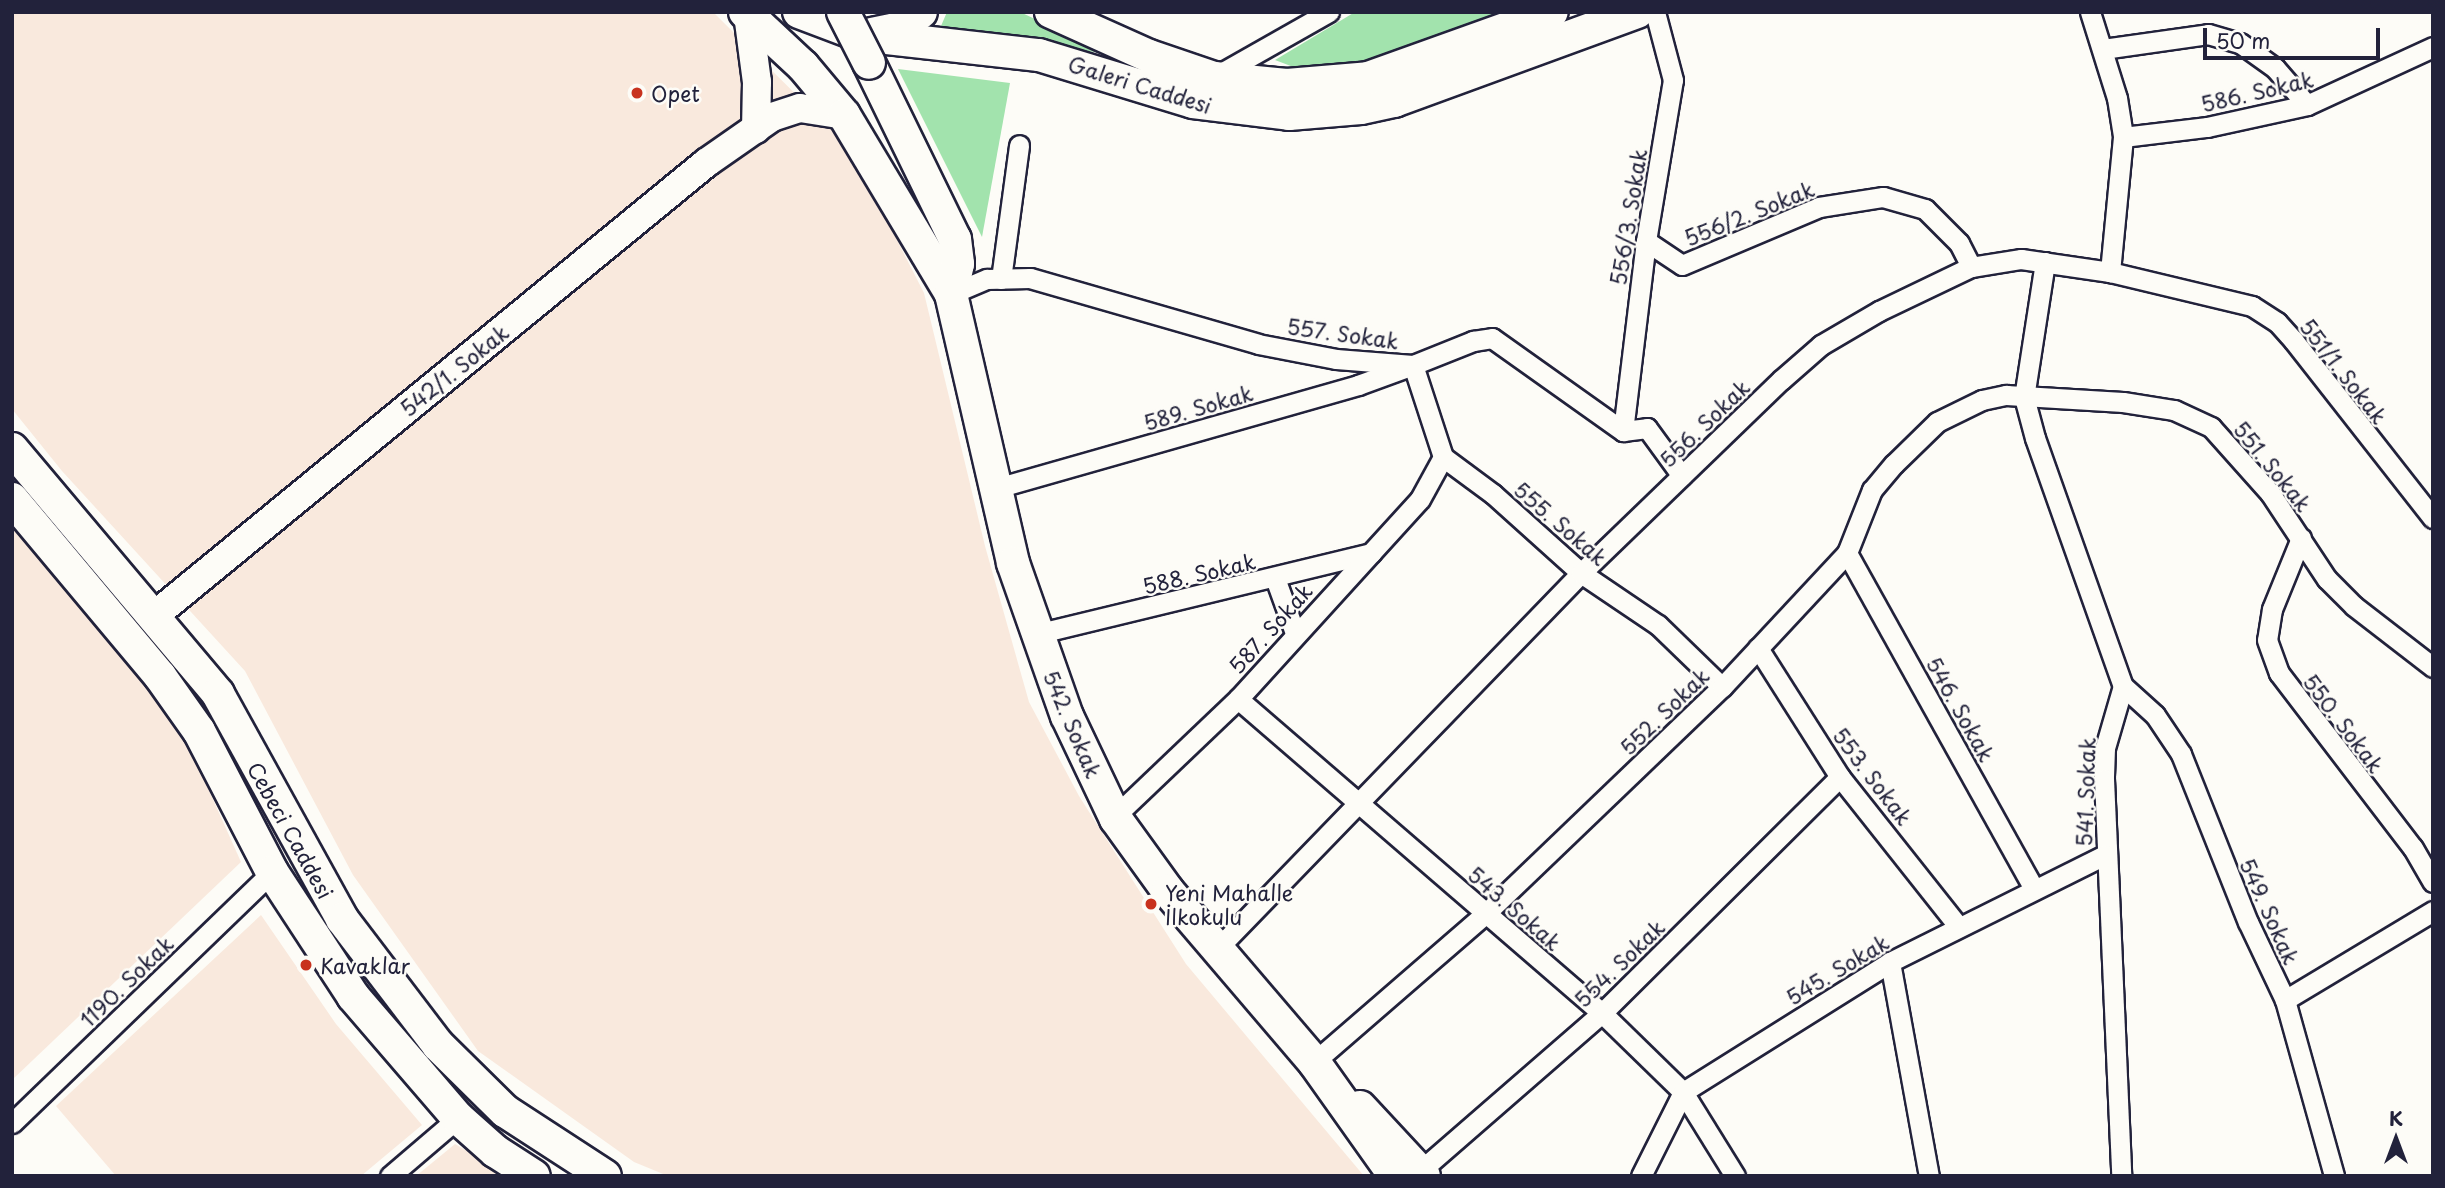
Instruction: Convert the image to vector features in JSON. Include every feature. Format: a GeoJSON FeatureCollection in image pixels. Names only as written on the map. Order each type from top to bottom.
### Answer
{"type":"FeatureCollection","features":[{"type":"Feature","properties":{"kind":"main road","name":"Galeri Caddesi"},"geometry":{"type":"LineString","coordinates":[[799,12],[857,37],[1040,55],[1193,102],[1289,114],[1361,108],[1394,101],[1637,12]]}},
{"type":"Feature","properties":{"kind":"main road"},"geometry":{"type":"LineString","coordinates":[[922,12],[896,29],[857,37],[955,239],[958,264],[951,295]]}},
{"type":"Feature","properties":{"kind":"main road","name":"Galeri Caddesi"},"geometry":{"type":"LineString","coordinates":[[1051,12],[1149,56],[1213,78],[1287,85],[1368,78],[1552,12]]}},
{"type":"Feature","properties":{"kind":"main road"},"geometry":{"type":"LineString","coordinates":[[747,13],[803,66],[845,115],[951,295]]}},
{"type":"Feature","properties":{"kind":"main road","name":"542. Sokak"},"geometry":{"type":"LineString","coordinates":[[951,295],[993,489],[1037,634],[1068,716],[1115,816],[1168,891],[1413,1174]]}},
{"type":"Feature","properties":{"kind":"main road","name":"Cebeci Caddesi"},"geometry":{"type":"LineString","coordinates":[[12,449],[155,615],[218,694],[342,919],[438,1045],[505,1111],[604,1176]]}},
{"type":"Feature","properties":{"kind":"main road","name":"Cebeci Caddesi"},"geometry":{"type":"LineString","coordinates":[[12,499],[199,731],[272,872],[354,996],[458,1118],[495,1151],[534,1176]]}},
{"type":"Feature","properties":{"kind":"main road"},"geometry":{"type":"LineString","coordinates":[[127,639],[155,615]]}},
{"type":"Feature","properties":{"kind":"street"},"geometry":{"type":"LineString","coordinates":[[1213,78],[1329,12]]}},
{"type":"Feature","properties":{"kind":"street","name":"556/3. Sokak"},"geometry":{"type":"LineString","coordinates":[[1623,431],[1646,241],[1673,80],[1655,12]]}},
{"type":"Feature","properties":{"kind":"street"},"geometry":{"type":"LineString","coordinates":[[2090,12],[2103,49],[2123,137],[2110,272]]}},
{"type":"Feature","properties":{"kind":"street"},"geometry":{"type":"LineString","coordinates":[[747,13],[757,82],[756,129]]}},
{"type":"Feature","properties":{"kind":"street"},"geometry":{"type":"LineString","coordinates":[[2103,49],[2176,36],[2219,37],[2240,43],[2275,68],[2307,104]]}},
{"type":"Feature","properties":{"kind":"street","name":"586. Sokak"},"geometry":{"type":"LineString","coordinates":[[2123,137],[2242,121],[2307,104],[2433,47]]}},
{"type":"Feature","properties":{"kind":"street","name":"542/1. Sokak"},"geometry":{"type":"LineString","coordinates":[[155,615],[695,172],[772,117],[800,108],[845,115]]}},
{"type":"Feature","properties":{"kind":"street"},"geometry":{"type":"LineString","coordinates":[[1001,279],[1019,145]]}},
{"type":"Feature","properties":{"kind":"street","name":"556/2. Sokak"},"geometry":{"type":"LineString","coordinates":[[1646,241],[1682,265],[1819,207],[1883,197],[1925,209],[1959,243],[1971,267]]}},
{"type":"Feature","properties":{"kind":"street","name":"556. Sokak"},"geometry":{"type":"LineString","coordinates":[[1218,948],[1360,806],[1581,573],[1821,345],[1906,295],[1971,267],[2021,259],[2110,272]]}},
{"type":"Feature","properties":{"kind":"street"},"geometry":{"type":"LineString","coordinates":[[2045,262],[2024,397],[2035,438],[2123,686]]}},
{"type":"Feature","properties":{"kind":"street","name":"551/1. Sokak"},"geometry":{"type":"LineString","coordinates":[[2110,272],[2241,303],[2277,322],[2433,518]]}},
{"type":"Feature","properties":{"kind":"street","name":"557. Sokak"},"geometry":{"type":"LineString","coordinates":[[951,295],[987,279],[1030,278],[1258,344],[1336,359],[1413,365],[1473,341],[1492,338],[1623,431],[1647,428],[1682,476]]}},
{"type":"Feature","properties":{"kind":"street"},"geometry":{"type":"LineString","coordinates":[[1413,365],[1443,457]]}},
{"type":"Feature","properties":{"kind":"street","name":"589. Sokak"},"geometry":{"type":"LineString","coordinates":[[993,489],[1358,386],[1413,365]]}},
{"type":"Feature","properties":{"kind":"street","name":"552. Sokak"},"geometry":{"type":"LineString","coordinates":[[1323,1073],[1722,687],[1759,648],[1847,552],[1872,490],[1937,422],[1982,400],[2006,395],[2024,397]]}},
{"type":"Feature","properties":{"kind":"street","name":"551. Sokak"},"geometry":{"type":"LineString","coordinates":[[2024,397],[2123,402],[2174,410],[2211,427],[2246,463],[2301,538],[2327,579],[2354,607],[2433,667]]}},
{"type":"Feature","properties":{"kind":"street","name":"587. Sokak"},"geometry":{"type":"LineString","coordinates":[[1115,816],[1238,699],[1295,633],[1420,499],[1443,457]]}},
{"type":"Feature","properties":{"kind":"street","name":"555. Sokak"},"geometry":{"type":"LineString","coordinates":[[1443,457],[1493,494],[1581,573],[1658,625],[1722,687]]}},
{"type":"Feature","properties":{"kind":"street","name":"550. Sokak"},"geometry":{"type":"LineString","coordinates":[[2301,538],[2270,620],[2267,640],[2279,673],[2413,848],[2433,882]]}},
{"type":"Feature","properties":{"kind":"street","name":"546. Sokak"},"geometry":{"type":"LineString","coordinates":[[1847,552],[2034,889]]}},
{"type":"Feature","properties":{"kind":"street","name":"588. Sokak"},"geometry":{"type":"LineString","coordinates":[[1037,634],[1371,553]]}},
{"type":"Feature","properties":{"kind":"street"},"geometry":{"type":"LineString","coordinates":[[1275,578],[1295,633]]}},
{"type":"Feature","properties":{"kind":"street","name":"553. Sokak"},"geometry":{"type":"LineString","coordinates":[[1759,648],[1840,777],[1958,926]]}},
{"type":"Feature","properties":{"kind":"street","name":"541. Sokak"},"geometry":{"type":"LineString","coordinates":[[2121,1176],[2105,855],[2105,748],[2123,686]]}},
{"type":"Feature","properties":{"kind":"street","name":"549. Sokak"},"geometry":{"type":"LineString","coordinates":[[2123,686],[2155,715],[2181,754],[2248,922],[2285,1000],[2334,1176]]}},
{"type":"Feature","properties":{"kind":"street","name":"543. Sokak"},"geometry":{"type":"LineString","coordinates":[[1238,699],[1602,1013],[1683,1092],[1735,1176]]}},
{"type":"Feature","properties":{"kind":"street","name":"554. Sokak"},"geometry":{"type":"LineString","coordinates":[[1413,1174],[1602,1013],[1840,777]]}},
{"type":"Feature","properties":{"kind":"street","name":"545. Sokak"},"geometry":{"type":"LineString","coordinates":[[1683,1092],[1890,962],[2105,855]]}},
{"type":"Feature","properties":{"kind":"street","name":"1190. Sokak"},"geometry":{"type":"LineString","coordinates":[[12,1123],[272,872]]}},
{"type":"Feature","properties":{"kind":"street"},"geometry":{"type":"LineString","coordinates":[[2285,1000],[2433,911]]}},
{"type":"Feature","properties":{"kind":"street"},"geometry":{"type":"LineString","coordinates":[[1890,962],[1930,1176]]}},
{"type":"Feature","properties":{"kind":"street"},"geometry":{"type":"LineString","coordinates":[[1641,1176],[1683,1092]]}},
{"type":"Feature","properties":{"kind":"street"},"geometry":{"type":"LineString","coordinates":[[390,1176],[458,1118]]}},
{"type":"Feature","properties":{"kind":"shaded area"},"geometry":{"type":"Polygon","coordinates":[[[12,12],[713,12],[850,148],[924,293],[985,546],[1029,702],[1079,796],[1186,964],[1364,1176],[668,1176],[634,1162],[478,1051],[353,875],[245,671],[62,471],[12,409],[12,12]]]}},
{"type":"Feature","properties":{"kind":"shaded area"},"geometry":{"type":"Polygon","coordinates":[[[12,523],[182,730],[241,862],[12,1080],[12,523]]]}},
{"type":"Feature","properties":{"kind":"shaded area"},"geometry":{"type":"Polygon","coordinates":[[[261,915],[336,1024],[422,1125],[361,1176],[116,1176],[56,1106],[261,915]]]}},
{"type":"Feature","properties":{"kind":"shaded area"},"geometry":{"type":"Polygon","coordinates":[[[455,1144],[510,1176],[416,1176],[455,1144]]]}},
{"type":"Feature","properties":{"kind":"green space"},"geometry":{"type":"Polygon","coordinates":[[[947,12],[1020,12],[1112,55],[1004,37],[938,33],[947,12]]]}},
{"type":"Feature","properties":{"kind":"green space"},"geometry":{"type":"Polygon","coordinates":[[[1355,12],[1499,12],[1359,66],[1296,68],[1275,60],[1355,12]]]}},
{"type":"Feature","properties":{"kind":"green space"},"geometry":{"type":"Polygon","coordinates":[[[898,69],[1010,83],[982,237],[898,69]]]}},
{"type":"Feature","properties":{"kind":"place","name":"Opet"},"geometry":{"type":"Point","coordinates":[637,93]}},
{"type":"Feature","properties":{"kind":"place","name":"Yeni Mahalle İlkokulu"},"geometry":{"type":"Point","coordinates":[1151,904]}},
{"type":"Feature","properties":{"kind":"place","name":"Kavaklar"},"geometry":{"type":"Point","coordinates":[306,965]}}]}
